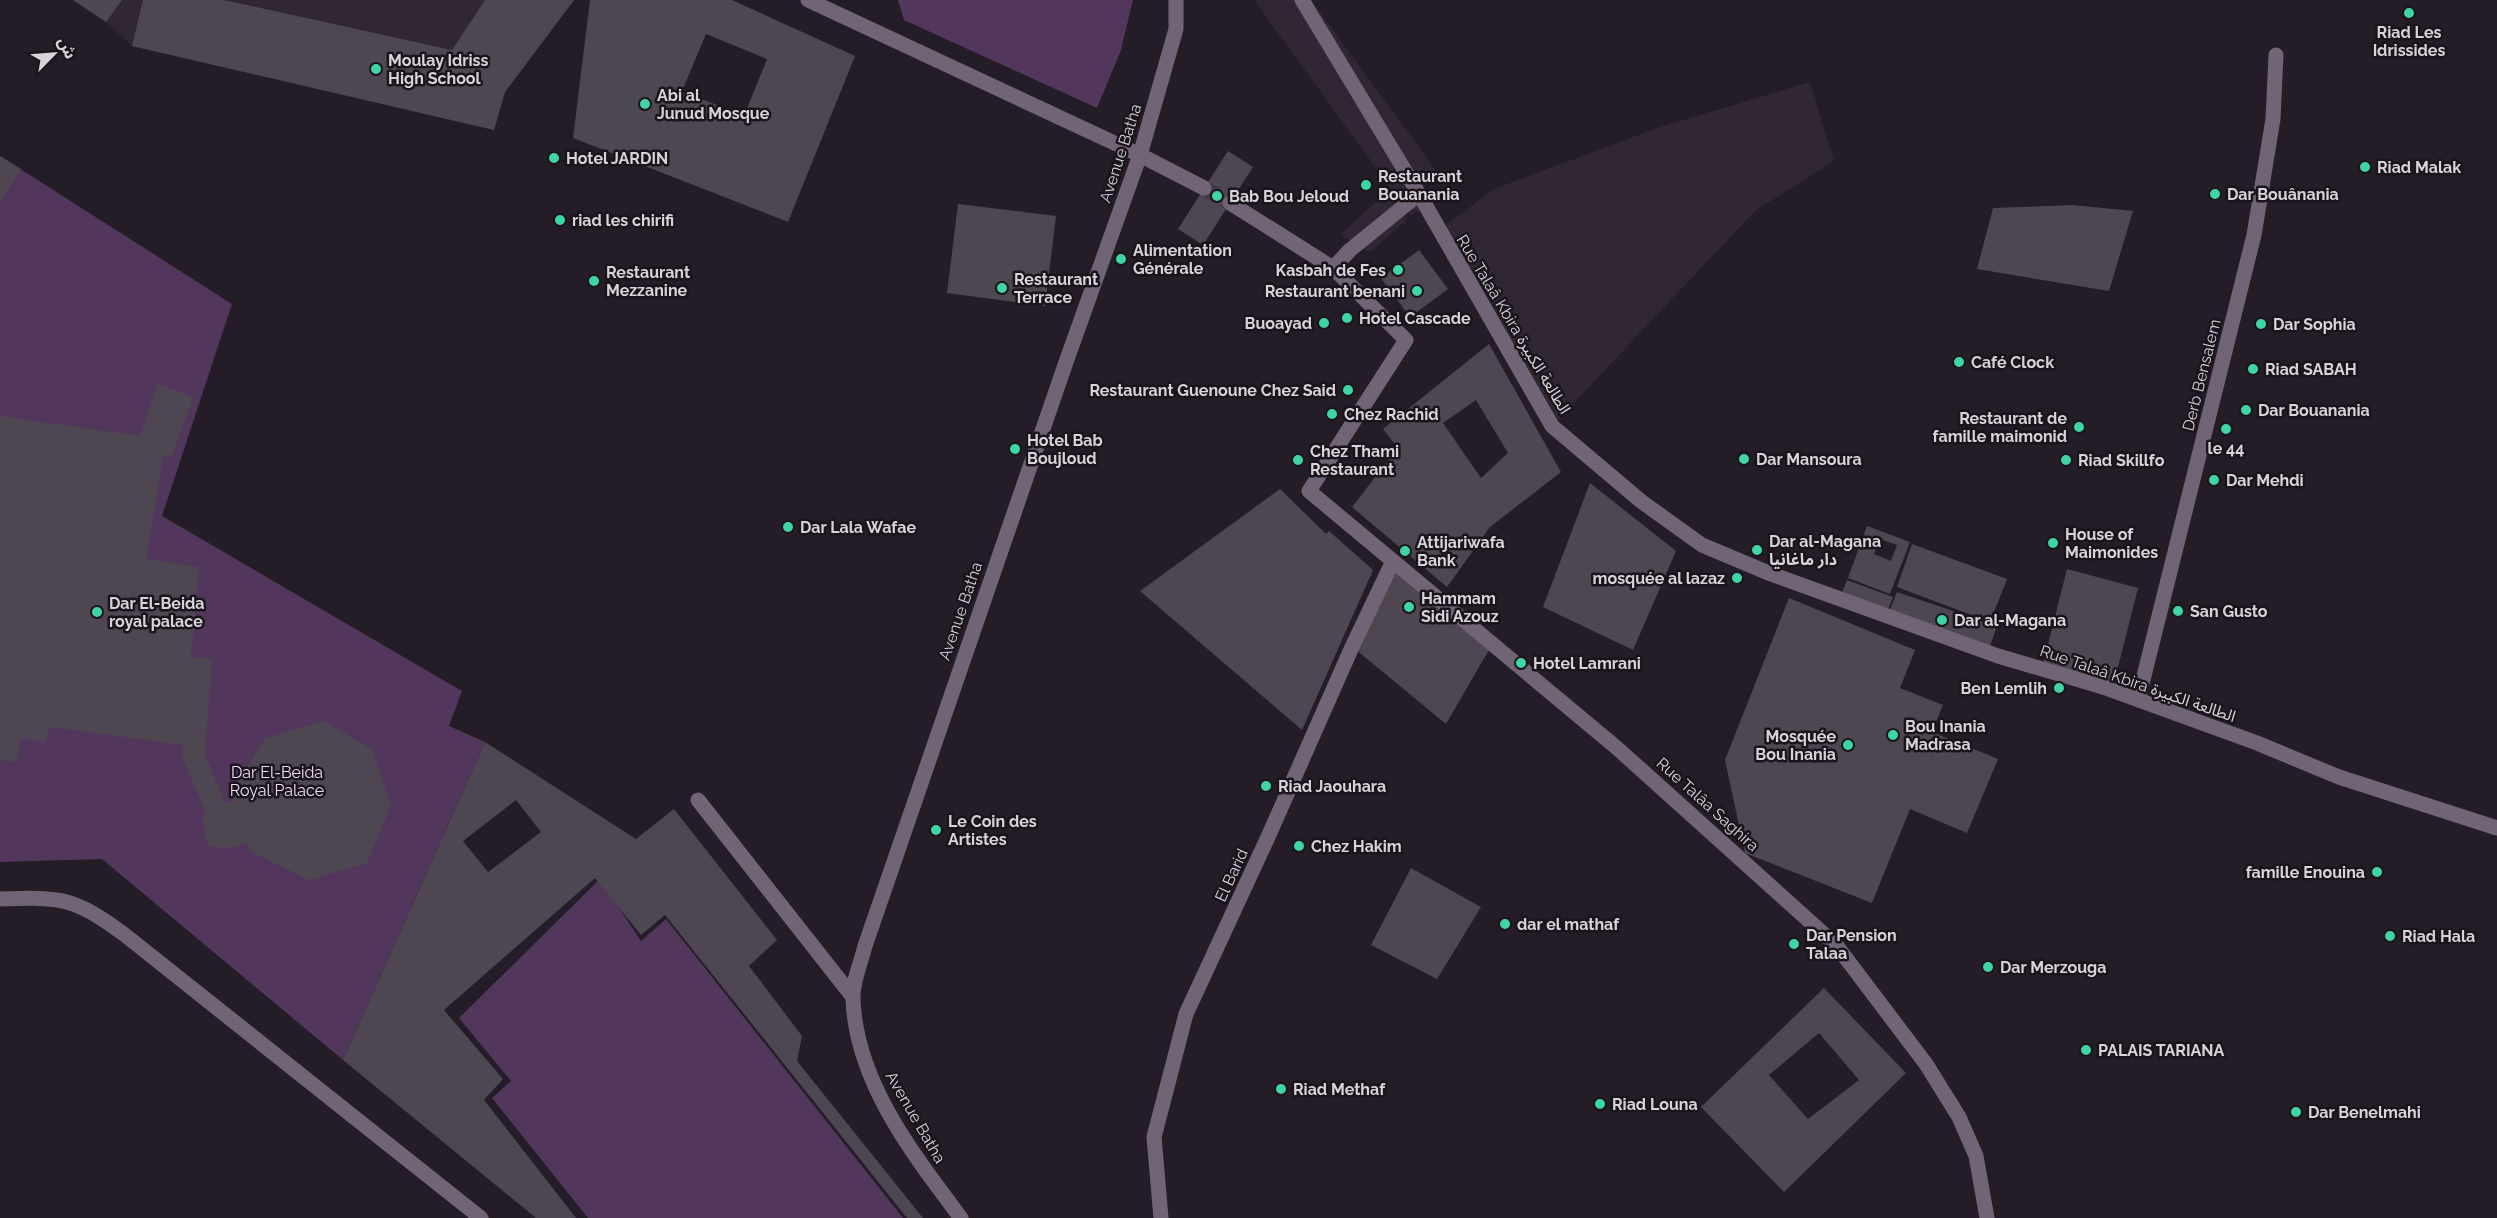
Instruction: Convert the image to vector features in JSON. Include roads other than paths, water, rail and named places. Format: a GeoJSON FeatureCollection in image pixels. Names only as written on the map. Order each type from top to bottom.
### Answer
{"type":"FeatureCollection","features":[{"type":"Feature","properties":{"kind":"street"},"geometry":{"type":"LineString","coordinates":[[808,0],[1140,155],[1204,188]]}},
{"type":"Feature","properties":{"kind":"street","name":"Avenue Batha"},"geometry":{"type":"LineString","coordinates":[[961,1218],[920,1163],[877,1091],[859,1044],[853,997],[865,946],[1065,365],[1140,155],[1176,29],[1176,0]]}},
{"type":"Feature","properties":{"kind":"street","name":"Rue Talaâ Kbira الطالعة الكبيرة"},"geometry":{"type":"LineString","coordinates":[[1302,0],[1419,194],[1552,426],[1642,502],[1702,545],[1770,574],[1998,656],[2103,687],[2257,743],[2339,777],[2409,802],[2497,828]]}},
{"type":"Feature","properties":{"kind":"street","name":"Derb Bensalem"},"geometry":{"type":"LineString","coordinates":[[2138,700],[2254,235],[2273,119],[2276,55]]}},
{"type":"Feature","properties":{"kind":"street"},"geometry":{"type":"LineString","coordinates":[[1230,203],[1333,268],[1350,250],[1419,194]]}},
{"type":"Feature","properties":{"kind":"street","name":"Rue Talâa Saghira"},"geometry":{"type":"LineString","coordinates":[[1333,268],[1406,340],[1309,491],[1668,792],[1836,945],[1926,1064],[1959,1117],[1976,1156],[1987,1218]]}},
{"type":"Feature","properties":{"kind":"street","name":"El Barid"},"geometry":{"type":"LineString","coordinates":[[1161,1218],[1154,1137],[1186,1014],[1269,837],[1352,647],[1393,561]]}},
{"type":"Feature","properties":{"kind":"street"},"geometry":{"type":"LineString","coordinates":[[698,800],[853,997]]}},
{"type":"Feature","properties":{"kind":"street"},"geometry":{"type":"LineString","coordinates":[[0,899],[64,900],[93,912],[125,935],[480,1218]]}},
{"type":"Feature","properties":{"kind":"tunnel"},"geometry":{"type":"LineString","coordinates":[[1204,188],[1230,203]]}},
{"type":"Feature","properties":{"kind":"place","name":"Riad Les Idrissides"},"geometry":{"type":"Point","coordinates":[2409,13]}},
{"type":"Feature","properties":{"kind":"place","name":"Moulay Idriss High School"},"geometry":{"type":"Point","coordinates":[376,69]}},
{"type":"Feature","properties":{"kind":"place","name":"Abi al Junud Mosque"},"geometry":{"type":"Point","coordinates":[645,104]}},
{"type":"Feature","properties":{"kind":"place","name":"Hotel JARDIN"},"geometry":{"type":"Point","coordinates":[554,158]}},
{"type":"Feature","properties":{"kind":"place","name":"Riad Malak"},"geometry":{"type":"Point","coordinates":[2365,167]}},
{"type":"Feature","properties":{"kind":"place","name":"Restaurant Bouanania"},"geometry":{"type":"Point","coordinates":[1366,185]}},
{"type":"Feature","properties":{"kind":"place","name":"Dar Bouânania"},"geometry":{"type":"Point","coordinates":[2215,194]}},
{"type":"Feature","properties":{"kind":"place","name":"Bab Bou Jeloud"},"geometry":{"type":"Point","coordinates":[1217,196]}},
{"type":"Feature","properties":{"kind":"place","name":"riad les chirifi"},"geometry":{"type":"Point","coordinates":[560,220]}},
{"type":"Feature","properties":{"kind":"place","name":"Alimentation Générale"},"geometry":{"type":"Point","coordinates":[1121,259]}},
{"type":"Feature","properties":{"kind":"place","name":"Kasbah de Fes"},"geometry":{"type":"Point","coordinates":[1398,270]}},
{"type":"Feature","properties":{"kind":"place","name":"Restaurant Mezzanine"},"geometry":{"type":"Point","coordinates":[594,281]}},
{"type":"Feature","properties":{"kind":"place","name":"Restaurant Terrace"},"geometry":{"type":"Point","coordinates":[1002,288]}},
{"type":"Feature","properties":{"kind":"place","name":"Restaurant benani"},"geometry":{"type":"Point","coordinates":[1417,291]}},
{"type":"Feature","properties":{"kind":"place","name":"Hotel Cascade"},"geometry":{"type":"Point","coordinates":[1347,318]}},
{"type":"Feature","properties":{"kind":"place","name":"Buoayad"},"geometry":{"type":"Point","coordinates":[1324,323]}},
{"type":"Feature","properties":{"kind":"place","name":"Dar Sophia"},"geometry":{"type":"Point","coordinates":[2261,324]}},
{"type":"Feature","properties":{"kind":"place","name":"Café Clock"},"geometry":{"type":"Point","coordinates":[1959,362]}},
{"type":"Feature","properties":{"kind":"place","name":"Riad SABAH"},"geometry":{"type":"Point","coordinates":[2253,369]}},
{"type":"Feature","properties":{"kind":"place","name":"Restaurant Guenoune Chez Said"},"geometry":{"type":"Point","coordinates":[1348,390]}},
{"type":"Feature","properties":{"kind":"place","name":"Dar Bouanania"},"geometry":{"type":"Point","coordinates":[2246,410]}},
{"type":"Feature","properties":{"kind":"place","name":"Chez Rachid"},"geometry":{"type":"Point","coordinates":[1332,414]}},
{"type":"Feature","properties":{"kind":"place","name":"Restaurant de famille maimonid"},"geometry":{"type":"Point","coordinates":[2079,427]}},
{"type":"Feature","properties":{"kind":"place","name":"le 44"},"geometry":{"type":"Point","coordinates":[2226,429]}},
{"type":"Feature","properties":{"kind":"place","name":"Hotel Bab Boujloud"},"geometry":{"type":"Point","coordinates":[1015,449]}},
{"type":"Feature","properties":{"kind":"place","name":"Dar Mansoura"},"geometry":{"type":"Point","coordinates":[1744,459]}},
{"type":"Feature","properties":{"kind":"place","name":"Chez Thami Restaurant"},"geometry":{"type":"Point","coordinates":[1298,460]}},
{"type":"Feature","properties":{"kind":"place","name":"Riad Skillfo"},"geometry":{"type":"Point","coordinates":[2066,460]}},
{"type":"Feature","properties":{"kind":"place","name":"Dar Mehdi"},"geometry":{"type":"Point","coordinates":[2214,480]}},
{"type":"Feature","properties":{"kind":"place","name":"Dar Lala Wafae"},"geometry":{"type":"Point","coordinates":[788,527]}},
{"type":"Feature","properties":{"kind":"place","name":"House of Maimonides"},"geometry":{"type":"Point","coordinates":[2053,543]}},
{"type":"Feature","properties":{"kind":"place","name":"Dar al-Magana دار ماغانيا"},"geometry":{"type":"Point","coordinates":[1757,550]}},
{"type":"Feature","properties":{"kind":"place","name":"Attijariwafa Bank"},"geometry":{"type":"Point","coordinates":[1405,551]}},
{"type":"Feature","properties":{"kind":"place","name":"mosquée al lazaz"},"geometry":{"type":"Point","coordinates":[1737,578]}},
{"type":"Feature","properties":{"kind":"place","name":"Hammam Sidi Azouz"},"geometry":{"type":"Point","coordinates":[1409,607]}},
{"type":"Feature","properties":{"kind":"place","name":"San Gusto"},"geometry":{"type":"Point","coordinates":[2178,611]}},
{"type":"Feature","properties":{"kind":"place","name":"Dar El-Beida royal palace"},"geometry":{"type":"Point","coordinates":[97,612]}},
{"type":"Feature","properties":{"kind":"place","name":"Dar al-Magana"},"geometry":{"type":"Point","coordinates":[1942,620]}},
{"type":"Feature","properties":{"kind":"place","name":"Hotel Lamrani"},"geometry":{"type":"Point","coordinates":[1521,663]}},
{"type":"Feature","properties":{"kind":"place","name":"Ben Lemlih"},"geometry":{"type":"Point","coordinates":[2059,688]}},
{"type":"Feature","properties":{"kind":"place","name":"Bou Inania Madrasa"},"geometry":{"type":"Point","coordinates":[1893,735]}},
{"type":"Feature","properties":{"kind":"place","name":"Mosquée Bou Inania"},"geometry":{"type":"Point","coordinates":[1848,745]}},
{"type":"Feature","properties":{"kind":"place","name":"Riad Jaouhara"},"geometry":{"type":"Point","coordinates":[1266,786]}},
{"type":"Feature","properties":{"kind":"place","name":"Le Coin des Artistes"},"geometry":{"type":"Point","coordinates":[936,830]}},
{"type":"Feature","properties":{"kind":"place","name":"Chez Hakim"},"geometry":{"type":"Point","coordinates":[1299,846]}},
{"type":"Feature","properties":{"kind":"place","name":"famille Enouina"},"geometry":{"type":"Point","coordinates":[2377,872]}},
{"type":"Feature","properties":{"kind":"place","name":"dar el mathaf"},"geometry":{"type":"Point","coordinates":[1505,924]}},
{"type":"Feature","properties":{"kind":"place","name":"Riad Hala"},"geometry":{"type":"Point","coordinates":[2390,936]}},
{"type":"Feature","properties":{"kind":"place","name":"Dar Pension Talaa"},"geometry":{"type":"Point","coordinates":[1794,944]}},
{"type":"Feature","properties":{"kind":"place","name":"Dar Merzouga"},"geometry":{"type":"Point","coordinates":[1988,967]}},
{"type":"Feature","properties":{"kind":"place","name":"PALAIS TARIANA"},"geometry":{"type":"Point","coordinates":[2086,1050]}},
{"type":"Feature","properties":{"kind":"place","name":"Riad Methaf"},"geometry":{"type":"Point","coordinates":[1281,1089]}},
{"type":"Feature","properties":{"kind":"place","name":"Riad Louna"},"geometry":{"type":"Point","coordinates":[1600,1104]}},
{"type":"Feature","properties":{"kind":"place","name":"Dar Benelmahi"},"geometry":{"type":"Point","coordinates":[2296,1112]}},
{"type":"Feature","properties":{"kind":"park label","name":"Dar El-Beida Royal Palace"},"geometry":{"type":"Point","coordinates":[277,781]}}]}
